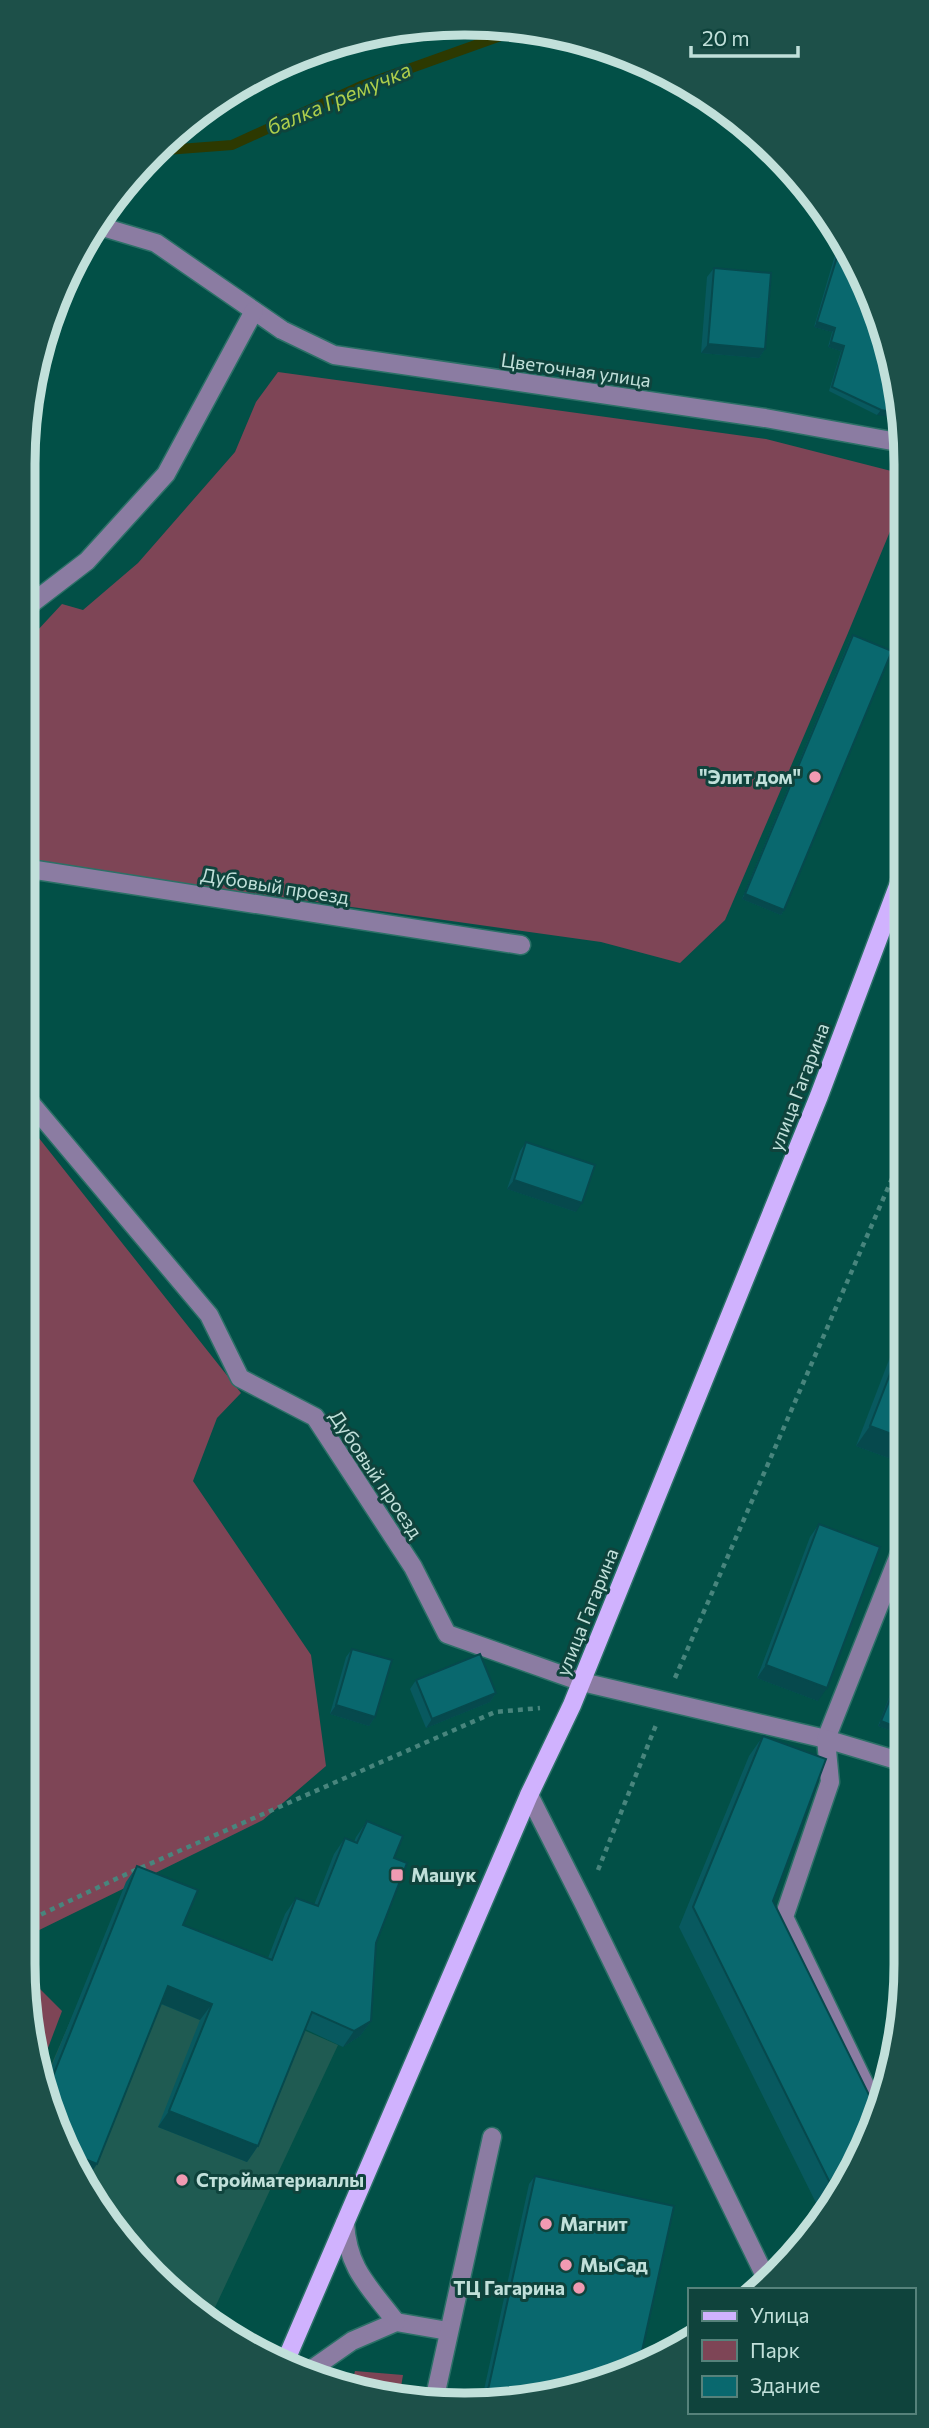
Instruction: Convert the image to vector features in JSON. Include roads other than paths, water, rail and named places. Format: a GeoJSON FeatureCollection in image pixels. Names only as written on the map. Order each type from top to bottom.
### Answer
{"type":"FeatureCollection","features":[{"type":"Feature","properties":{"kind":"main road","name":"улица Гагарина"},"geometry":{"type":"LineString","coordinates":[[288,2355],[528,1795],[582,1682],[819,1096],[894,897]]}},
{"type":"Feature","properties":{"kind":"street","name":"Цветочная улица"},"geometry":{"type":"LineString","coordinates":[[106,228],[156,243],[282,330],[334,355],[765,418],[893,441]]}},
{"type":"Feature","properties":{"kind":"street"},"geometry":{"type":"LineString","coordinates":[[35,601],[87,561],[166,474],[254,311]]}},
{"type":"Feature","properties":{"kind":"street","name":"Дубовый проезд"},"geometry":{"type":"LineString","coordinates":[[35,870],[521,945]]}},
{"type":"Feature","properties":{"kind":"street","name":"Дубовый проезд"},"geometry":{"type":"LineString","coordinates":[[35,1108],[209,1315],[240,1378],[315,1418],[413,1567],[447,1634],[582,1682],[826,1739],[894,1759]]}},
{"type":"Feature","properties":{"kind":"street"},"geometry":{"type":"LineString","coordinates":[[872,2099],[784,1917],[830,1782],[826,1739],[894,1567]]}},
{"type":"Feature","properties":{"kind":"street"},"geometry":{"type":"LineString","coordinates":[[528,1795],[763,2272]]}},
{"type":"Feature","properties":{"kind":"street"},"geometry":{"type":"LineString","coordinates":[[435,2392],[492,2137]]}},
{"type":"Feature","properties":{"kind":"street"},"geometry":{"type":"LineString","coordinates":[[345,2223],[346,2244],[353,2265],[396,2322]]}},
{"type":"Feature","properties":{"kind":"street"},"geometry":{"type":"LineString","coordinates":[[316,2366],[352,2341],[396,2322],[448,2331]]}},
{"type":"Feature","properties":{"kind":"waterway","name":"балка Гремучка"},"geometry":{"type":"LineString","coordinates":[[173,149],[232,145],[361,86],[499,37]]}},
{"type":"Feature","properties":{"kind":"place","name":"\"Элит дом\""},"geometry":{"type":"Point","coordinates":[815,777]}},
{"type":"Feature","properties":{"kind":"place","name":"Машук"},"geometry":{"type":"Point","coordinates":[397,1875]}},
{"type":"Feature","properties":{"kind":"place","name":"Стройматериаллы"},"geometry":{"type":"Point","coordinates":[182,2180]}},
{"type":"Feature","properties":{"kind":"place","name":"Магнит"},"geometry":{"type":"Point","coordinates":[546,2224]}},
{"type":"Feature","properties":{"kind":"place","name":"МыСад"},"geometry":{"type":"Point","coordinates":[566,2265]}},
{"type":"Feature","properties":{"kind":"place","name":"ТЦ Гагарина"},"geometry":{"type":"Point","coordinates":[579,2288]}}]}
